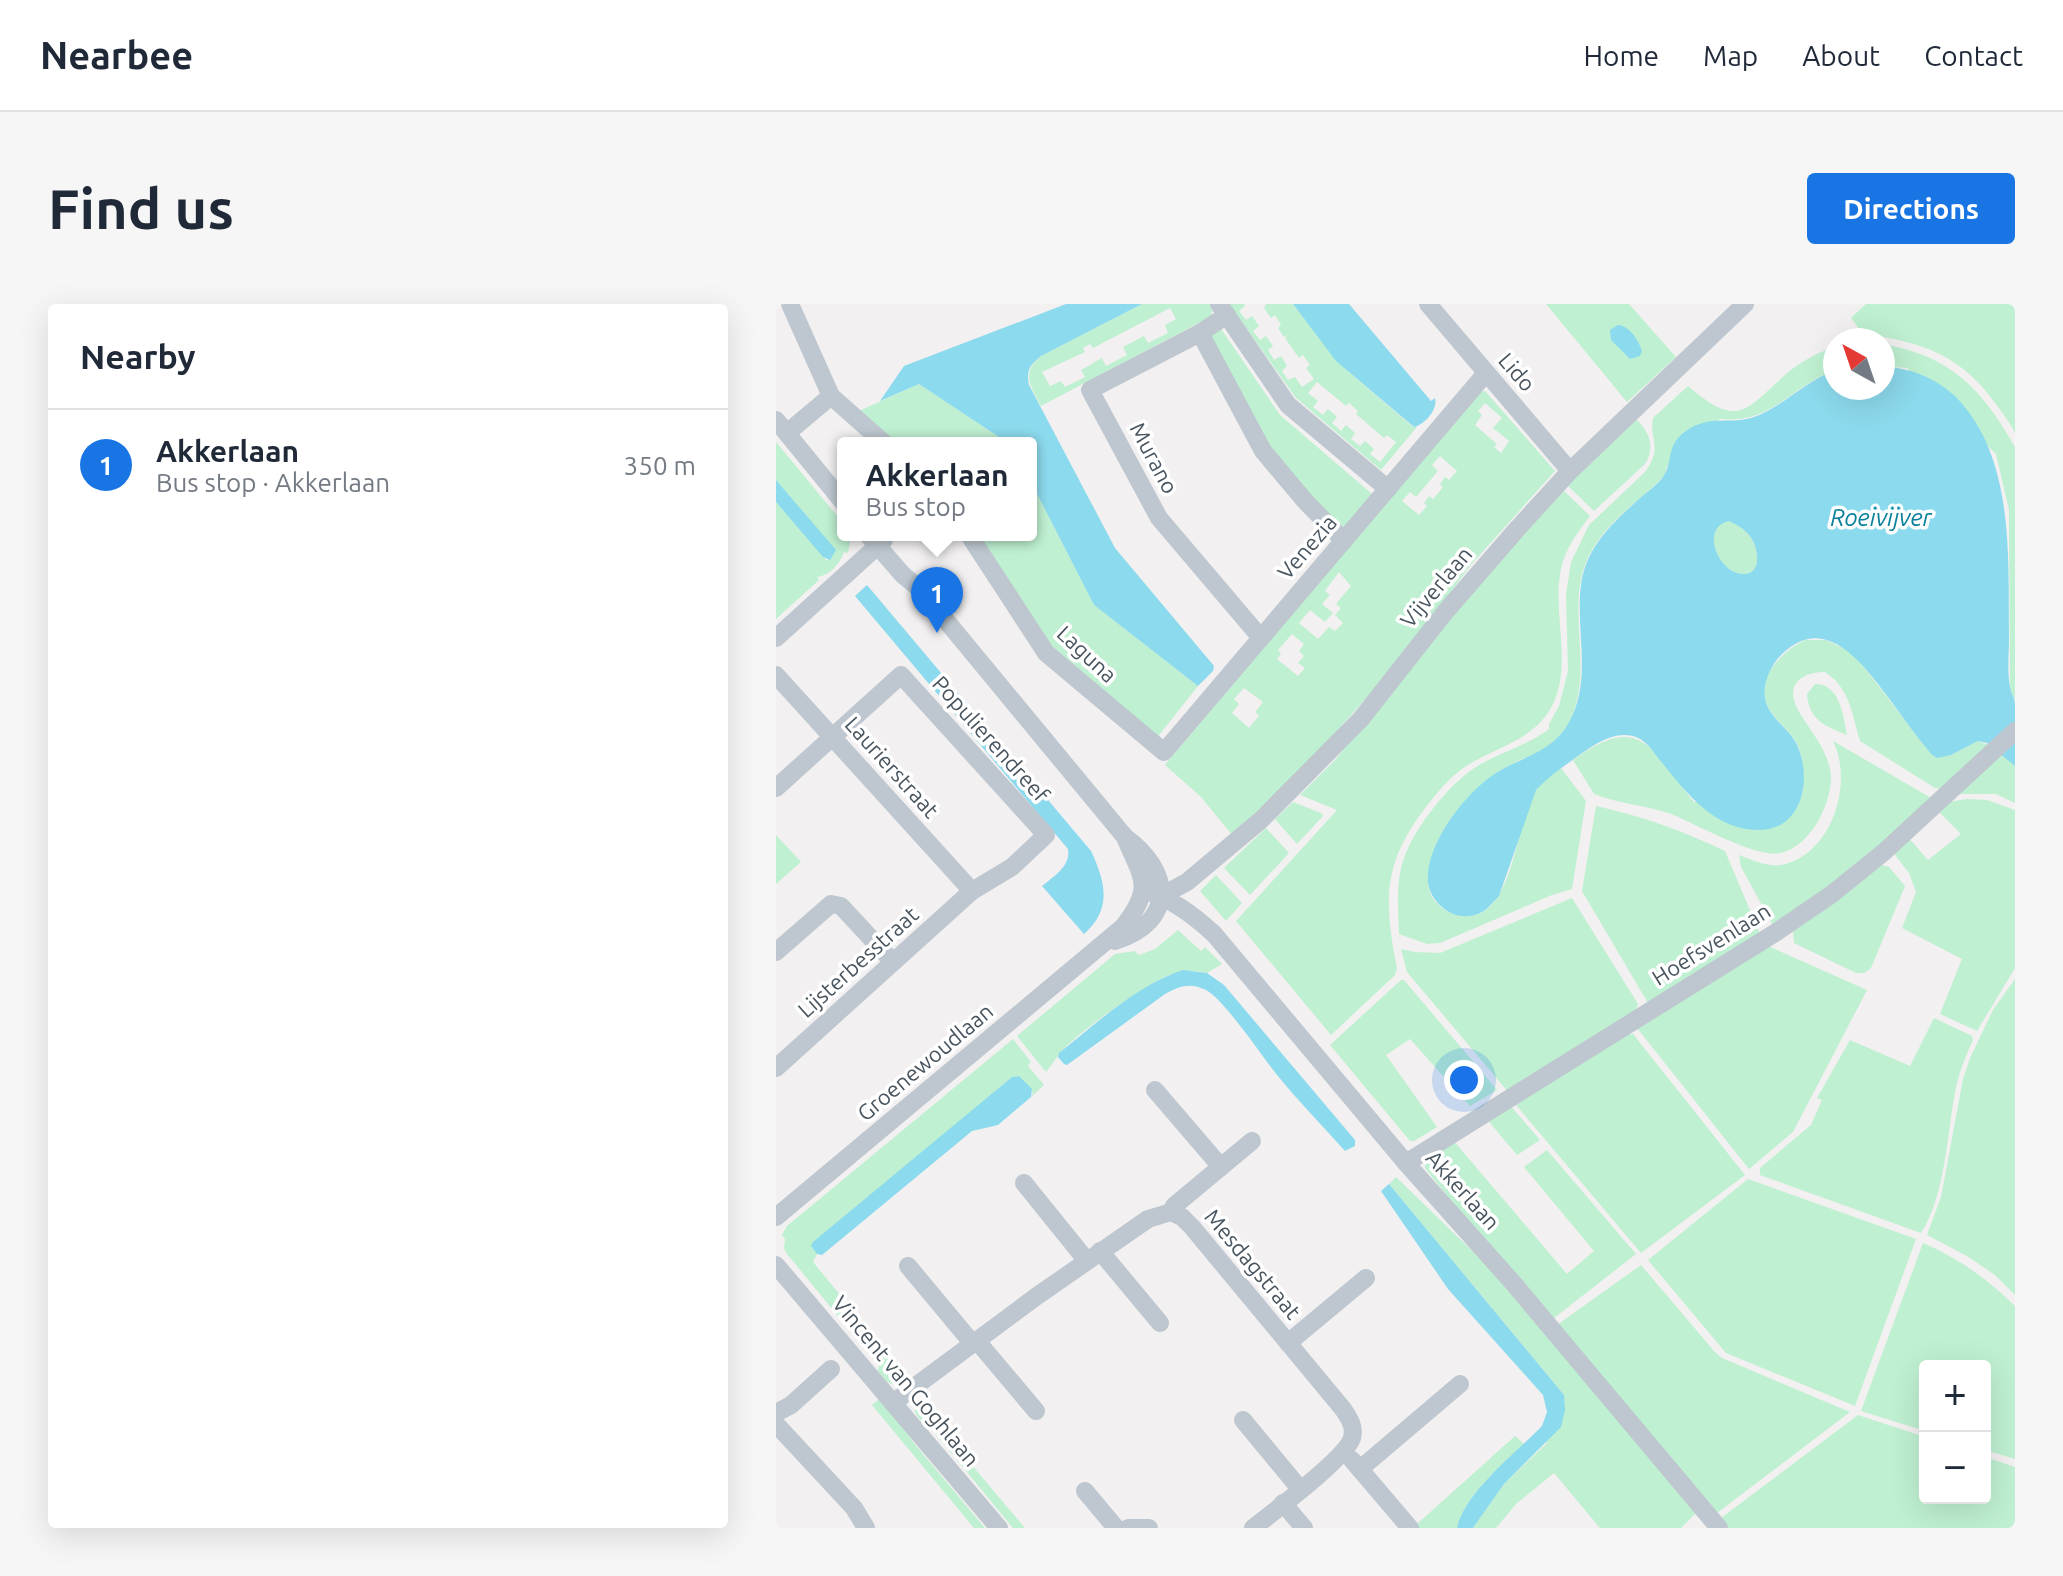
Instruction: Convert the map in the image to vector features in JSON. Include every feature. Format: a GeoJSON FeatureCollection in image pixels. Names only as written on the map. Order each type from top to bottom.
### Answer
{"type":"FeatureCollection","features":[{"type":"Feature","properties":{"kind":"street"},"geometry":{"type":"LineString","coordinates":[[790,304],[831,396],[877,437]]}},
{"type":"Feature","properties":{"kind":"street","name":"Lido"},"geometry":{"type":"LineString","coordinates":[[1428,304],[1570,471]]}},
{"type":"Feature","properties":{"kind":"street","name":"Vijverlaan"},"geometry":{"type":"LineString","coordinates":[[1161,896],[1187,882],[1261,820],[1361,719],[1446,611],[1570,471],[1745,304]]}},
{"type":"Feature","properties":{"kind":"street","name":"Murano"},"geometry":{"type":"LineString","coordinates":[[1261,638],[1159,518],[1090,390],[1200,333],[1223,310],[1288,405],[1388,489]]}},
{"type":"Feature","properties":{"kind":"street"},"geometry":{"type":"LineString","coordinates":[[1200,333],[1263,451],[1344,541]]}},
{"type":"Feature","properties":{"kind":"street","name":"Venezia"},"geometry":{"type":"LineString","coordinates":[[1164,752],[1486,373]]}},
{"type":"Feature","properties":{"kind":"street"},"geometry":{"type":"LineString","coordinates":[[831,396],[781,427],[837,492]]}},
{"type":"Feature","properties":{"kind":"street"},"geometry":{"type":"LineString","coordinates":[[776,638],[876,541]]}},
{"type":"Feature","properties":{"kind":"street"},"geometry":{"type":"LineString","coordinates":[[881,541],[903,575],[920,589],[1125,837],[1142,872],[1143,890]]}},
{"type":"Feature","properties":{"kind":"street","name":"Laguna"},"geometry":{"type":"LineString","coordinates":[[973,541],[1046,653],[1164,752]]}},
{"type":"Feature","properties":{"kind":"street","name":"Laurierstraat"},"geometry":{"type":"LineString","coordinates":[[776,675],[972,891]]}},
{"type":"Feature","properties":{"kind":"street","name":"Populierendreef"},"geometry":{"type":"LineString","coordinates":[[832,736],[901,675],[1046,835],[1012,867],[972,891]]}},
{"type":"Feature","properties":{"kind":"street","name":"Hoefsvenlaan"},"geometry":{"type":"LineString","coordinates":[[1406,1163],[1775,933],[1832,894],[1884,852],[2015,731]]}},
{"type":"Feature","properties":{"kind":"street"},"geometry":{"type":"LineString","coordinates":[[776,788],[832,736]]}},
{"type":"Feature","properties":{"kind":"street"},"geometry":{"type":"LineString","coordinates":[[1125,837],[1140,848],[1157,870],[1161,896]]}},
{"type":"Feature","properties":{"kind":"street","name":"Akkerlaan"},"geometry":{"type":"LineString","coordinates":[[1143,890],[1188,911],[1214,934],[1719,1528]]}},
{"type":"Feature","properties":{"kind":"street","name":"Groenewoudlaan"},"geometry":{"type":"LineString","coordinates":[[776,1217],[1105,945],[1131,916],[1143,890]]}},
{"type":"Feature","properties":{"kind":"street","name":"Lijsterbesstraat"},"geometry":{"type":"LineString","coordinates":[[779,1059],[972,891]]}},
{"type":"Feature","properties":{"kind":"street","name":"Groenewoudlaan"},"geometry":{"type":"LineString","coordinates":[[1105,945],[1131,936],[1141,928],[1154,916],[1161,896]]}},
{"type":"Feature","properties":{"kind":"street"},"geometry":{"type":"LineString","coordinates":[[776,952],[831,904],[841,906],[893,962]]}},
{"type":"Feature","properties":{"kind":"street"},"geometry":{"type":"LineString","coordinates":[[1155,1090],[1221,1167]]}},
{"type":"Feature","properties":{"kind":"street"},"geometry":{"type":"LineString","coordinates":[[1171,1212],[1174,1206],[1252,1141]]}},
{"type":"Feature","properties":{"kind":"street"},"geometry":{"type":"LineString","coordinates":[[1024,1183],[1160,1323]]}},
{"type":"Feature","properties":{"kind":"street","name":"Mesdagstraat"},"geometry":{"type":"LineString","coordinates":[[894,1402],[1094,1256],[1148,1219],[1171,1212],[1192,1227],[1353,1425],[1352,1440],[1343,1451]]}},
{"type":"Feature","properties":{"kind":"street","name":"Vincent van Goghlaan"},"geometry":{"type":"LineString","coordinates":[[776,1265],[999,1528]]}},
{"type":"Feature","properties":{"kind":"street"},"geometry":{"type":"LineString","coordinates":[[908,1266],[1036,1411]]}},
{"type":"Feature","properties":{"kind":"street"},"geometry":{"type":"LineString","coordinates":[[1288,1343],[1366,1278]]}},
{"type":"Feature","properties":{"kind":"street"},"geometry":{"type":"LineString","coordinates":[[776,1413],[791,1405],[831,1369]]}},
{"type":"Feature","properties":{"kind":"street"},"geometry":{"type":"LineString","coordinates":[[1360,1469],[1460,1384]]}},
{"type":"Feature","properties":{"kind":"street"},"geometry":{"type":"LineString","coordinates":[[1243,1420],[1300,1489]]}},
{"type":"Feature","properties":{"kind":"street"},"geometry":{"type":"LineString","coordinates":[[776,1424],[854,1508],[864,1527]]}},
{"type":"Feature","properties":{"kind":"street"},"geometry":{"type":"LineString","coordinates":[[1253,1528],[1343,1451],[1410,1528]]}},
{"type":"Feature","properties":{"kind":"street"},"geometry":{"type":"LineString","coordinates":[[1085,1491],[1116,1528]]}},
{"type":"Feature","properties":{"kind":"street"},"geometry":{"type":"LineString","coordinates":[[1283,1503],[1304,1528]]}},
{"type":"Feature","properties":{"kind":"street"},"geometry":{"type":"LineString","coordinates":[[1128,1528],[1149,1528]]}},
{"type":"Feature","properties":{"kind":"green space"},"geometry":{"type":"Polygon","coordinates":[[[1142,304],[1210,304],[1213,309],[1210,317],[1041,406],[1029,374],[1041,356],[1142,304]],[[1170,308],[1093,348],[1090,344],[1083,348],[1085,352],[1042,372],[1050,386],[1061,381],[1065,387],[1085,377],[1081,370],[1102,358],[1106,366],[1127,355],[1123,347],[1144,336],[1148,343],[1168,333],[1165,325],[1176,319],[1170,308]]]}},
{"type":"Feature","properties":{"kind":"green space"},"geometry":{"type":"Polygon","coordinates":[[[1229,304],[1244,304],[1239,311],[1246,320],[1252,316],[1259,326],[1253,331],[1260,340],[1266,336],[1273,346],[1268,350],[1274,360],[1281,356],[1287,366],[1282,371],[1288,380],[1295,377],[1302,387],[1314,379],[1306,368],[1310,365],[1303,355],[1299,358],[1285,338],[1288,335],[1284,337],[1275,315],[1271,318],[1264,308],[1266,304],[1293,304],[1350,373],[1413,427],[1417,427],[1381,470],[1296,398],[1229,304]],[[1317,382],[1308,393],[1318,401],[1313,407],[1323,415],[1328,409],[1337,417],[1332,423],[1341,431],[1346,425],[1355,433],[1351,439],[1360,446],[1365,441],[1374,449],[1370,454],[1380,462],[1396,442],[1387,435],[1384,438],[1356,414],[1358,411],[1349,403],[1346,406],[1317,382]]]}},
{"type":"Feature","properties":{"kind":"green space"},"geometry":{"type":"Polygon","coordinates":[[[1546,304],[1629,304],[1676,357],[1627,402],[1546,304]]]}},
{"type":"Feature","properties":{"kind":"green space"},"geometry":{"type":"Polygon","coordinates":[[[1866,304],[2015,304],[2015,433],[1984,389],[1955,363],[1923,347],[1895,339],[1895,328],[1858,328],[1851,318],[1866,304]]]}},
{"type":"Feature","properties":{"kind":"green space"},"geometry":{"type":"Polygon","coordinates":[[[1219,326],[1280,415],[1372,494],[1343,531],[1267,448],[1205,335],[1219,326]]]}},
{"type":"Feature","properties":{"kind":"green space"},"geometry":{"type":"Polygon","coordinates":[[[1895,346],[1928,357],[1962,378],[1990,408],[2015,447],[2015,700],[2010,688],[2009,510],[1996,454],[1907,368],[1895,367],[1895,346]]]}},
{"type":"Feature","properties":{"kind":"green space"},"geometry":{"type":"Polygon","coordinates":[[[1823,352],[1823,376],[1754,416],[1720,419],[1667,466],[1665,475],[1599,539],[1585,565],[1580,584],[1580,682],[1570,720],[1547,747],[1498,772],[1472,794],[1443,830],[1432,856],[1429,887],[1436,902],[1457,915],[1481,913],[1492,904],[1508,876],[1534,793],[1561,768],[1586,801],[1572,889],[1440,943],[1427,944],[1399,934],[1399,878],[1408,848],[1424,821],[1445,794],[1468,773],[1549,729],[1568,671],[1566,595],[1571,562],[1589,525],[1646,471],[1655,449],[1653,418],[1688,386],[1719,407],[1730,411],[1740,410],[1760,398],[1797,365],[1823,352]]]}},
{"type":"Feature","properties":{"kind":"green space"},"geometry":{"type":"Polygon","coordinates":[[[919,384],[999,437],[886,437],[859,411],[919,384]]]}},
{"type":"Feature","properties":{"kind":"green space"},"geometry":{"type":"Polygon","coordinates":[[[1485,391],[1555,471],[1469,567],[1412,645],[1372,692],[1277,797],[1232,835],[1201,797],[1165,765],[1479,392],[1485,391]],[[1485,403],[1478,411],[1482,415],[1475,425],[1497,444],[1494,447],[1501,453],[1509,441],[1493,428],[1502,418],[1485,403]],[[1440,456],[1432,465],[1438,471],[1416,497],[1410,492],[1402,501],[1419,515],[1427,506],[1424,503],[1429,496],[1433,499],[1443,487],[1440,484],[1445,477],[1449,480],[1457,471],[1440,456]],[[1339,572],[1325,591],[1330,595],[1322,604],[1333,613],[1325,622],[1310,610],[1299,623],[1318,639],[1329,627],[1335,631],[1343,623],[1335,615],[1341,608],[1336,604],[1351,586],[1339,572]],[[1292,634],[1278,650],[1281,654],[1277,659],[1298,676],[1305,668],[1298,663],[1304,656],[1299,651],[1304,644],[1292,634]],[[1244,688],[1234,699],[1239,704],[1232,713],[1249,728],[1259,716],[1255,712],[1263,702],[1244,688]]]}},
{"type":"Feature","properties":{"kind":"green space"},"geometry":{"type":"Polygon","coordinates":[[[1635,418],[1649,440],[1648,458],[1594,511],[1567,485],[1635,418]]]}},
{"type":"Feature","properties":{"kind":"green space"},"geometry":{"type":"Polygon","coordinates":[[[776,442],[837,516],[837,541],[850,541],[848,553],[844,552],[834,569],[817,577],[819,580],[776,619],[776,502],[827,561],[835,550],[776,480],[776,442]]]}},
{"type":"Feature","properties":{"kind":"green space"},"geometry":{"type":"Polygon","coordinates":[[[1562,489],[1590,516],[1569,548],[1561,569],[1562,653],[1554,702],[1539,724],[1529,732],[1454,775],[1414,824],[1395,862],[1390,881],[1395,975],[1331,1035],[1236,921],[1337,810],[1300,795],[1335,760],[1455,609],[1562,489]]]}},
{"type":"Feature","properties":{"kind":"green space"},"geometry":{"type":"Polygon","coordinates":[[[1037,494],[1094,605],[1198,686],[1156,739],[1050,649],[981,541],[1037,541],[1037,494]]]}},
{"type":"Feature","properties":{"kind":"green space"},"geometry":{"type":"Polygon","coordinates":[[[1729,521],[1747,533],[1755,546],[1756,565],[1749,573],[1734,572],[1720,559],[1716,550],[1715,532],[1720,525],[1729,521]]]}},
{"type":"Feature","properties":{"kind":"green space"},"geometry":{"type":"Polygon","coordinates":[[[1805,640],[1826,640],[1853,653],[1931,754],[1951,755],[1978,741],[1991,746],[1944,789],[1935,788],[1860,741],[1845,694],[1833,678],[1820,672],[1799,680],[1793,694],[1799,712],[1829,764],[1830,789],[1817,823],[1797,846],[1780,853],[1757,851],[1671,814],[1594,794],[1573,760],[1596,745],[1615,738],[1630,737],[1643,742],[1655,752],[1694,802],[1803,792],[1799,748],[1772,713],[1764,691],[1770,670],[1777,661],[1805,640]]]}},
{"type":"Feature","properties":{"kind":"green space"},"geometry":{"type":"Polygon","coordinates":[[[1815,684],[1823,685],[1835,695],[1847,735],[1825,725],[1811,710],[1807,694],[1815,684]]]}},
{"type":"Feature","properties":{"kind":"green space"},"geometry":{"type":"Polygon","coordinates":[[[1833,741],[1933,799],[1879,849],[1774,927],[1741,867],[1739,855],[1765,864],[1781,865],[1799,859],[1814,847],[1834,815],[1839,796],[1839,758],[1833,741]]]}},
{"type":"Feature","properties":{"kind":"green space"},"geometry":{"type":"Polygon","coordinates":[[[2002,754],[2015,766],[2015,803],[1996,794],[1956,794],[2002,754]]]}},
{"type":"Feature","properties":{"kind":"green space"},"geometry":{"type":"Polygon","coordinates":[[[1987,800],[2015,810],[2015,968],[1977,1031],[1940,1014],[1962,959],[1902,928],[1916,892],[1909,873],[1892,851],[1907,836],[1928,860],[1961,834],[1938,811],[1949,802],[1987,800]]]}},
{"type":"Feature","properties":{"kind":"green space"},"geometry":{"type":"Polygon","coordinates":[[[1293,802],[1323,816],[1297,844],[1275,819],[1293,802]]]}},
{"type":"Feature","properties":{"kind":"green space"},"geometry":{"type":"Polygon","coordinates":[[[1596,806],[1662,825],[1725,851],[1760,934],[1648,1003],[1582,891],[1596,806]]]}},
{"type":"Feature","properties":{"kind":"green space"},"geometry":{"type":"Polygon","coordinates":[[[1266,828],[1289,853],[1250,895],[1224,868],[1266,828]]]}},
{"type":"Feature","properties":{"kind":"green space"},"geometry":{"type":"Polygon","coordinates":[[[776,835],[801,862],[776,884],[776,835]]]}},
{"type":"Feature","properties":{"kind":"green space"},"geometry":{"type":"Polygon","coordinates":[[[1882,865],[1889,867],[1905,886],[1871,968],[1864,973],[1856,973],[1794,943],[1793,931],[1882,865]]]}},
{"type":"Feature","properties":{"kind":"green space"},"geometry":{"type":"Polygon","coordinates":[[[1216,875],[1242,903],[1226,921],[1200,891],[1216,875]]]}},
{"type":"Feature","properties":{"kind":"green space"},"geometry":{"type":"Polygon","coordinates":[[[1572,898],[1638,1004],[1635,1013],[1509,1093],[1407,972],[1401,949],[1440,953],[1572,898]]]}},
{"type":"Feature","properties":{"kind":"green space"},"geometry":{"type":"Polygon","coordinates":[[[1178,930],[1201,951],[1205,947],[1222,964],[1207,973],[1188,971],[1170,975],[1146,987],[1069,1044],[1046,1072],[1017,1036],[1115,954],[1135,951],[1139,955],[1155,949],[1178,930]]]}},
{"type":"Feature","properties":{"kind":"green space"},"geometry":{"type":"Polygon","coordinates":[[[1768,946],[1867,990],[1793,1132],[1749,1169],[1637,1028],[1768,946]]]}},
{"type":"Feature","properties":{"kind":"green space"},"geometry":{"type":"Polygon","coordinates":[[[2015,979],[2015,1295],[1995,1275],[1927,1235],[1941,1197],[1963,1079],[1970,1058],[1993,1010],[2015,979]]]}},
{"type":"Feature","properties":{"kind":"green space"},"geometry":{"type":"Polygon","coordinates":[[[1401,980],[1497,1090],[1470,1106],[1410,1039],[1386,1055],[1437,1127],[1414,1141],[1410,1141],[1330,1045],[1401,980]]]}},
{"type":"Feature","properties":{"kind":"green space"},"geometry":{"type":"Polygon","coordinates":[[[1934,1018],[1972,1036],[1973,1040],[1956,1087],[1941,1182],[1921,1233],[1760,1175],[1760,1168],[1811,1125],[1822,1100],[1817,1098],[1850,1040],[1910,1066],[1934,1018]]]}},
{"type":"Feature","properties":{"kind":"green space"},"geometry":{"type":"Polygon","coordinates":[[[1633,1034],[1745,1175],[1641,1253],[1516,1105],[1624,1035],[1633,1034]]]}},
{"type":"Feature","properties":{"kind":"green space"},"geometry":{"type":"Polygon","coordinates":[[[1013,1039],[1031,1062],[1028,1066],[1044,1085],[1031,1097],[1033,1093],[1019,1076],[1012,1077],[812,1245],[817,1254],[813,1262],[905,1374],[892,1384],[886,1381],[878,1371],[879,1366],[787,1254],[782,1235],[787,1226],[1013,1039]]]}},
{"type":"Feature","properties":{"kind":"green space"},"geometry":{"type":"Polygon","coordinates":[[[1509,1104],[1540,1140],[1517,1155],[1486,1118],[1509,1104]]]}},
{"type":"Feature","properties":{"kind":"green space"},"geometry":{"type":"Polygon","coordinates":[[[1452,1139],[1567,1274],[1594,1251],[1524,1167],[1547,1150],[1636,1254],[1549,1322],[1425,1168],[1427,1157],[1452,1139]]]}},
{"type":"Feature","properties":{"kind":"green space"},"geometry":{"type":"Polygon","coordinates":[[[1396,1177],[1497,1275],[1696,1513],[1681,1528],[1600,1528],[1554,1473],[1516,1504],[1496,1528],[1473,1528],[1504,1484],[1546,1444],[1564,1395],[1389,1184],[1396,1177]]]}},
{"type":"Feature","properties":{"kind":"green space"},"geometry":{"type":"Polygon","coordinates":[[[1748,1179],[1916,1239],[1855,1406],[1726,1353],[1648,1260],[1748,1179]]]}},
{"type":"Feature","properties":{"kind":"green space"},"geometry":{"type":"Polygon","coordinates":[[[1923,1243],[1972,1270],[2015,1306],[2015,1459],[1991,1452],[1991,1360],[1919,1360],[1919,1429],[1861,1411],[1923,1243]]]}},
{"type":"Feature","properties":{"kind":"green space"},"geometry":{"type":"Polygon","coordinates":[[[1641,1265],[1722,1358],[1850,1412],[1713,1516],[1554,1327],[1641,1265]]]}},
{"type":"Feature","properties":{"kind":"green space"},"geometry":{"type":"Polygon","coordinates":[[[882,1397],[913,1442],[985,1528],[974,1528],[872,1405],[882,1397]]]}},
{"type":"Feature","properties":{"kind":"green space"},"geometry":{"type":"Polygon","coordinates":[[[916,1399],[1025,1528],[1013,1528],[929,1426],[924,1426],[915,1412],[916,1399]]]}},
{"type":"Feature","properties":{"kind":"green space"},"geometry":{"type":"Polygon","coordinates":[[[1858,1415],[1919,1435],[1919,1504],[1991,1504],[1991,1459],[2015,1467],[2015,1528],[1724,1528],[1717,1521],[1858,1415]]]}},
{"type":"Feature","properties":{"kind":"green space"},"geometry":{"type":"Polygon","coordinates":[[[1515,1436],[1524,1444],[1475,1493],[1457,1528],[1418,1528],[1416,1525],[1515,1436]]]}},
{"type":"Feature","properties":{"kind":"water"},"geometry":{"type":"Polygon","coordinates":[[[1066,304],[1142,304],[1041,356],[1030,368],[1028,380],[1115,548],[1214,666],[1198,686],[1094,605],[1037,494],[1037,437],[999,437],[919,384],[880,401],[904,366],[1066,304]]]}},
{"type":"Feature","properties":{"kind":"water"},"geometry":{"type":"Polygon","coordinates":[[[1293,304],[1349,304],[1431,401],[1435,398],[1429,416],[1414,427],[1336,361],[1293,304]]]}},
{"type":"Feature","properties":{"kind":"water"},"geometry":{"type":"Polygon","coordinates":[[[1618,325],[1636,338],[1642,351],[1640,356],[1630,359],[1611,340],[1610,330],[1618,325]]]}},
{"type":"Feature","properties":{"kind":"water","name":"Roeivijver"},"geometry":{"type":"Polygon","coordinates":[[[1895,368],[1903,369],[1946,389],[1975,421],[1989,448],[2004,509],[2009,606],[2008,669],[2015,704],[2015,766],[1987,743],[1978,741],[1951,755],[1937,758],[1857,660],[1830,641],[1814,638],[1799,642],[1782,654],[1771,668],[1765,686],[1767,705],[1795,741],[1802,760],[1804,774],[1800,801],[1785,822],[1774,828],[1759,830],[1728,824],[1690,796],[1645,742],[1637,737],[1618,735],[1590,748],[1536,790],[1499,896],[1489,907],[1464,916],[1447,911],[1434,899],[1428,882],[1433,852],[1450,820],[1484,782],[1555,740],[1569,722],[1576,706],[1582,672],[1581,585],[1589,558],[1602,536],[1663,477],[1672,450],[1682,434],[1700,424],[1742,420],[1762,414],[1823,376],[1823,400],[1895,400],[1895,368]],[[1729,521],[1720,525],[1714,541],[1720,559],[1734,572],[1742,574],[1754,570],[1757,559],[1752,540],[1729,521]]]}},
{"type":"Feature","properties":{"kind":"water"},"geometry":{"type":"Polygon","coordinates":[[[776,480],[836,550],[830,560],[823,557],[776,502],[776,480]]]}},
{"type":"Feature","properties":{"kind":"water"},"geometry":{"type":"Polygon","coordinates":[[[867,585],[1091,851],[1104,895],[1099,915],[1084,934],[1042,886],[1064,866],[1068,849],[855,596],[867,585]]]}},
{"type":"Feature","properties":{"kind":"water"},"geometry":{"type":"Polygon","coordinates":[[[1183,970],[1207,973],[1224,985],[1355,1140],[1355,1146],[1345,1151],[1286,1086],[1223,1005],[1206,990],[1195,986],[1185,986],[1165,994],[1067,1065],[1058,1057],[1059,1053],[1134,995],[1183,970]]]}},
{"type":"Feature","properties":{"kind":"water"},"geometry":{"type":"Polygon","coordinates":[[[1019,1076],[1032,1089],[1031,1097],[998,1125],[972,1131],[822,1255],[817,1254],[811,1246],[813,1242],[1012,1077],[1019,1076]]]}},
{"type":"Feature","properties":{"kind":"water"},"geometry":{"type":"Polygon","coordinates":[[[1389,1184],[1564,1395],[1561,1427],[1504,1484],[1473,1528],[1457,1528],[1480,1487],[1542,1426],[1547,1412],[1543,1395],[1448,1289],[1381,1191],[1389,1184]]]}},
{"type":"Feature","properties":{"kind":"place","name":"Akkerlaan"},"geometry":{"type":"Point","coordinates":[937,633]}}]}
